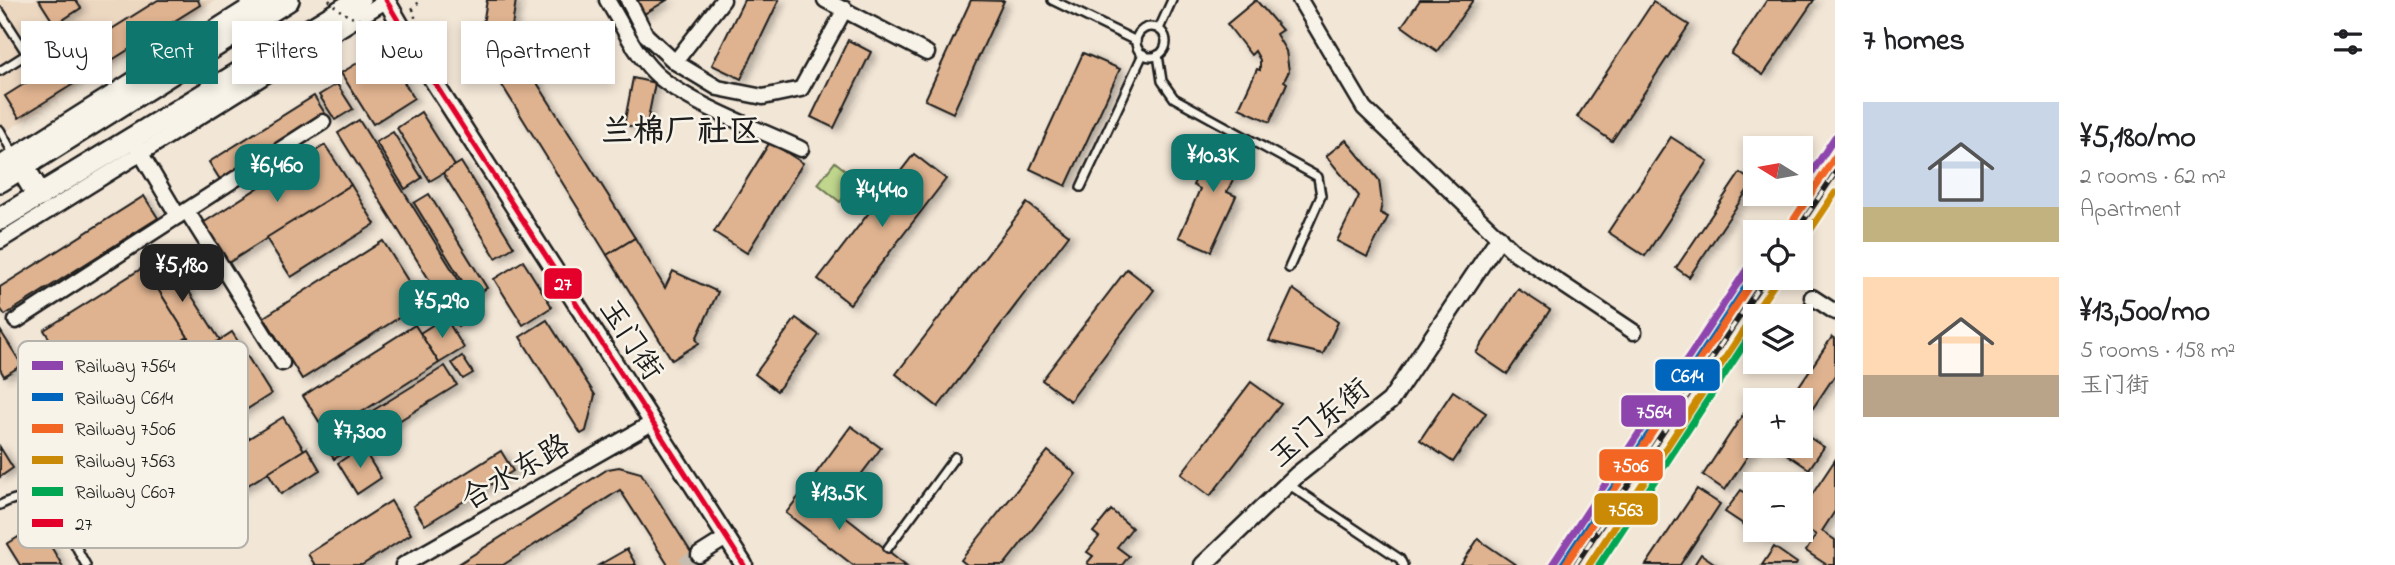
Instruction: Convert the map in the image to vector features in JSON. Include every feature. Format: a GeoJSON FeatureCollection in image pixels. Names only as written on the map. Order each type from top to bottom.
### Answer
{"type":"FeatureCollection","features":[{"type":"Feature","properties":{"kind":"highway"},"geometry":{"type":"LineString","coordinates":[[12,162],[39,195]]}},
{"type":"Feature","properties":{"kind":"main road"},"geometry":{"type":"LineString","coordinates":[[0,181],[12,162],[288,0]]}},
{"type":"Feature","properties":{"kind":"main road"},"geometry":{"type":"LineString","coordinates":[[0,219],[39,195],[136,145],[359,0]]}},
{"type":"Feature","properties":{"kind":"street"},"geometry":{"type":"LineString","coordinates":[[12,162],[259,0]]}},
{"type":"Feature","properties":{"kind":"street"},"geometry":{"type":"LineString","coordinates":[[0,241],[136,145],[387,0]]}},
{"type":"Feature","properties":{"kind":"street","name":"玉门街"},"geometry":{"type":"LineString","coordinates":[[387,0],[434,82],[744,565]]}},
{"type":"Feature","properties":{"kind":"street"},"geometry":{"type":"LineString","coordinates":[[607,0],[641,56],[664,81],[687,95],[800,149]]}},
{"type":"Feature","properties":{"kind":"street"},"geometry":{"type":"LineString","coordinates":[[628,0],[646,36],[676,62],[718,88],[763,97],[801,89],[845,9]]}},
{"type":"Feature","properties":{"kind":"street"},"geometry":{"type":"LineString","coordinates":[[676,62],[723,0]]}},
{"type":"Feature","properties":{"kind":"street"},"geometry":{"type":"LineString","coordinates":[[825,0],[927,53]]}},
{"type":"Feature","properties":{"kind":"street"},"geometry":{"type":"LineString","coordinates":[[1300,0],[1364,108],[1514,252],[1633,332]]}},
{"type":"Feature","properties":{"kind":"street"},"geometry":{"type":"LineString","coordinates":[[16,321],[323,122]]}},
{"type":"Feature","properties":{"kind":"street"},"geometry":{"type":"LineString","coordinates":[[136,145],[282,363]]}},
{"type":"Feature","properties":{"kind":"street","name":"玉门东街"},"geometry":{"type":"LineString","coordinates":[[1203,565],[1287,484],[1390,401],[1499,238]]}},
{"type":"Feature","properties":{"kind":"street"},"geometry":{"type":"LineString","coordinates":[[1812,297],[1835,312]]}},
{"type":"Feature","properties":{"kind":"street","name":"合水东路"},"geometry":{"type":"LineString","coordinates":[[403,565],[652,423]]}},
{"type":"Feature","properties":{"kind":"street"},"geometry":{"type":"LineString","coordinates":[[699,555],[726,538]]}},
{"type":"Feature","properties":{"kind":"lane"},"geometry":{"type":"LineString","coordinates":[[1052,0],[1136,41],[1143,54]]}},
{"type":"Feature","properties":{"kind":"lane"},"geometry":{"type":"LineString","coordinates":[[1159,29],[1172,0]]}},
{"type":"Feature","properties":{"kind":"lane"},"geometry":{"type":"LineString","coordinates":[[0,12],[27,54],[0,71]]}},
{"type":"Feature","properties":{"kind":"lane"},"geometry":{"type":"LineString","coordinates":[[1136,41],[1144,28],[1159,29]]}},
{"type":"Feature","properties":{"kind":"lane"},"geometry":{"type":"LineString","coordinates":[[1159,29],[1166,42],[1158,55],[1162,81],[1174,97],[1318,177],[1321,196],[1289,268]]}},
{"type":"Feature","properties":{"kind":"lane"},"geometry":{"type":"LineString","coordinates":[[1143,54],[1158,55]]}},
{"type":"Feature","properties":{"kind":"lane"},"geometry":{"type":"LineString","coordinates":[[1081,187],[1143,54]]}},
{"type":"Feature","properties":{"kind":"lane"},"geometry":{"type":"LineString","coordinates":[[0,130],[12,162]]}},
{"type":"Feature","properties":{"kind":"lane"},"geometry":{"type":"LineString","coordinates":[[888,548],[955,457]]}},
{"type":"Feature","properties":{"kind":"lane"},"geometry":{"type":"LineString","coordinates":[[1287,484],[1400,559],[1403,565]]}},
{"type":"Feature","properties":{"kind":"lane"},"geometry":{"type":"LineString","coordinates":[[0,505],[18,499]]}},
{"type":"Feature","properties":{"kind":"lane"},"geometry":{"type":"LineString","coordinates":[[76,548],[86,565]]}},
{"type":"Feature","properties":{"kind":"path"},"geometry":{"type":"LineString","coordinates":[[329,0],[351,17],[372,22],[394,19],[421,0]]}},
{"type":"Feature","properties":{"kind":"shaded area"},"geometry":{"type":"Polygon","coordinates":[[[0,0],[216,0],[182,21],[126,21],[126,56],[112,65],[112,21],[21,21],[21,84],[82,84],[0,135],[0,0]]]}},
{"type":"Feature","properties":{"kind":"green space"},"geometry":{"type":"Polygon","coordinates":[[[835,162],[858,180],[840,202],[818,184],[835,162]]]}},
{"type":"Feature","properties":{"kind":"building"},"geometry":{"type":"Polygon","coordinates":[[[39,0],[75,0],[81,8],[61,21],[52,21],[39,0]]]}},
{"type":"Feature","properties":{"kind":"building"},"geometry":{"type":"Polygon","coordinates":[[[158,0],[198,0],[200,5],[174,21],[126,21],[126,51],[112,60],[112,29],[158,0]]]}},
{"type":"Feature","properties":{"kind":"building"},"geometry":{"type":"Polygon","coordinates":[[[487,0],[516,0],[513,21],[484,21],[487,0]]]}},
{"type":"Feature","properties":{"kind":"building"},"geometry":{"type":"Polygon","coordinates":[[[636,0],[667,0],[644,14],[636,0]]]}},
{"type":"Feature","properties":{"kind":"building"},"geometry":{"type":"Polygon","coordinates":[[[744,0],[779,0],[741,79],[712,65],[744,0]]]}},
{"type":"Feature","properties":{"kind":"building"},"geometry":{"type":"Polygon","coordinates":[[[971,0],[1004,1],[953,113],[925,100],[971,0]]]}},
{"type":"Feature","properties":{"kind":"building"},"geometry":{"type":"Polygon","coordinates":[[[1256,0],[1282,30],[1276,34],[1286,51],[1289,71],[1284,81],[1287,83],[1270,122],[1239,108],[1257,69],[1260,70],[1260,60],[1255,51],[1251,55],[1227,24],[1256,0]]]}},
{"type":"Feature","properties":{"kind":"building"},"geometry":{"type":"Polygon","coordinates":[[[1420,0],[1473,0],[1437,51],[1402,26],[1420,0]]]}},
{"type":"Feature","properties":{"kind":"building"},"geometry":{"type":"Polygon","coordinates":[[[1767,0],[1814,0],[1763,75],[1731,54],[1767,0]]]}},
{"type":"Feature","properties":{"kind":"building"},"geometry":{"type":"Polygon","coordinates":[[[1653,2],[1689,25],[1612,141],[1577,117],[1653,2]]]}},
{"type":"Feature","properties":{"kind":"building"},"geometry":{"type":"Polygon","coordinates":[[[848,40],[871,52],[834,128],[811,117],[848,40]]]}},
{"type":"Feature","properties":{"kind":"building"},"geometry":{"type":"Polygon","coordinates":[[[1083,53],[1120,69],[1066,186],[1030,169],[1083,53]]]}},
{"type":"Feature","properties":{"kind":"building"},"geometry":{"type":"Polygon","coordinates":[[[356,64],[356,84],[405,84],[414,98],[373,124],[342,72],[356,64]]]}},
{"type":"Feature","properties":{"kind":"building"},"geometry":{"type":"Polygon","coordinates":[[[633,78],[655,83],[646,129],[624,125],[633,78]]]}},
{"type":"Feature","properties":{"kind":"building"},"geometry":{"type":"Polygon","coordinates":[[[24,84],[73,84],[19,118],[5,96],[24,84]]]}},
{"type":"Feature","properties":{"kind":"building"},"geometry":{"type":"Polygon","coordinates":[[[337,84],[353,109],[335,120],[319,95],[337,84]]]}},
{"type":"Feature","properties":{"kind":"building"},"geometry":{"type":"Polygon","coordinates":[[[501,84],[538,84],[635,238],[607,255],[501,84]]]}},
{"type":"Feature","properties":{"kind":"building"},"geometry":{"type":"Polygon","coordinates":[[[314,96],[326,115],[221,181],[209,162],[314,96]]]}},
{"type":"Feature","properties":{"kind":"building"},"geometry":{"type":"Polygon","coordinates":[[[421,112],[455,166],[430,181],[397,128],[421,112]]]}},
{"type":"Feature","properties":{"kind":"building"},"geometry":{"type":"Polygon","coordinates":[[[359,120],[479,313],[458,326],[338,133],[359,120]]]}},
{"type":"Feature","properties":{"kind":"building"},"geometry":{"type":"Polygon","coordinates":[[[393,132],[422,178],[405,189],[376,142],[393,132]]]}},
{"type":"Feature","properties":{"kind":"building"},"geometry":{"type":"Polygon","coordinates":[[[1216,136],[1247,150],[1227,192],[1236,196],[1211,251],[1179,237],[1200,189],[1193,185],[1216,136]]]}},
{"type":"Feature","properties":{"kind":"building"},"geometry":{"type":"Polygon","coordinates":[[[1671,137],[1708,161],[1645,256],[1608,232],[1671,137]]]}},
{"type":"Feature","properties":{"kind":"building"},"geometry":{"type":"Polygon","coordinates":[[[1346,140],[1379,180],[1382,203],[1380,213],[1388,217],[1367,257],[1337,241],[1359,196],[1326,156],[1346,140]]]}},
{"type":"Feature","properties":{"kind":"building"},"geometry":{"type":"Polygon","coordinates":[[[770,142],[803,163],[747,253],[714,232],[770,142]]]}},
{"type":"Feature","properties":{"kind":"building"},"geometry":{"type":"Polygon","coordinates":[[[325,145],[351,185],[228,263],[203,223],[325,145]]]}},
{"type":"Feature","properties":{"kind":"building"},"geometry":{"type":"Polygon","coordinates":[[[914,154],[946,179],[850,304],[818,279],[914,154]]]}},
{"type":"Feature","properties":{"kind":"building"},"geometry":{"type":"Polygon","coordinates":[[[461,162],[514,247],[496,258],[443,173],[461,162]]]}},
{"type":"Feature","properties":{"kind":"building"},"geometry":{"type":"Polygon","coordinates":[[[1740,173],[1743,175],[1743,197],[1689,277],[1676,268],[1740,173]]]}},
{"type":"Feature","properties":{"kind":"building"},"geometry":{"type":"Polygon","coordinates":[[[351,185],[375,224],[291,277],[266,238],[351,185]]]}},
{"type":"Feature","properties":{"kind":"building"},"geometry":{"type":"Polygon","coordinates":[[[429,194],[487,288],[472,297],[414,203],[429,194]]]}},
{"type":"Feature","properties":{"kind":"building"},"geometry":{"type":"Polygon","coordinates":[[[144,196],[158,218],[5,315],[0,308],[0,287],[144,196]]]}},
{"type":"Feature","properties":{"kind":"building"},"geometry":{"type":"Polygon","coordinates":[[[1027,203],[1069,235],[938,407],[896,374],[1027,203]]]}},
{"type":"Feature","properties":{"kind":"building"},"geometry":{"type":"Polygon","coordinates":[[[635,238],[665,288],[673,271],[718,292],[696,339],[699,343],[672,360],[607,255],[635,238]]]}},
{"type":"Feature","properties":{"kind":"building"},"geometry":{"type":"Polygon","coordinates":[[[383,241],[422,303],[302,379],[264,317],[383,241]]]}},
{"type":"Feature","properties":{"kind":"building"},"geometry":{"type":"Polygon","coordinates":[[[165,254],[220,340],[190,341],[144,267],[165,254]]]}},
{"type":"Feature","properties":{"kind":"building"},"geometry":{"type":"Polygon","coordinates":[[[523,261],[552,307],[523,325],[494,279],[523,261]]]}},
{"type":"Feature","properties":{"kind":"building"},"geometry":{"type":"Polygon","coordinates":[[[144,267],[188,337],[182,341],[51,341],[44,330],[144,267]]]}},
{"type":"Feature","properties":{"kind":"building"},"geometry":{"type":"Polygon","coordinates":[[[1127,269],[1154,290],[1070,401],[1042,380],[1127,269]]]}},
{"type":"Feature","properties":{"kind":"building"},"geometry":{"type":"Polygon","coordinates":[[[1293,289],[1338,322],[1323,354],[1269,341],[1293,289]]]}},
{"type":"Feature","properties":{"kind":"building"},"geometry":{"type":"Polygon","coordinates":[[[1518,289],[1550,310],[1507,374],[1476,353],[1518,289]]]}},
{"type":"Feature","properties":{"kind":"building"},"geometry":{"type":"Polygon","coordinates":[[[445,317],[464,348],[439,363],[420,333],[445,317]]]}},
{"type":"Feature","properties":{"kind":"building"},"geometry":{"type":"Polygon","coordinates":[[[796,318],[819,335],[777,391],[755,374],[796,318]]]}},
{"type":"Feature","properties":{"kind":"building"},"geometry":{"type":"Polygon","coordinates":[[[547,320],[595,395],[586,431],[581,434],[520,337],[547,320]]]}},
{"type":"Feature","properties":{"kind":"building"},"geometry":{"type":"Polygon","coordinates":[[[415,325],[439,363],[327,434],[303,396],[415,325]]]}},
{"type":"Feature","properties":{"kind":"building"},"geometry":{"type":"Polygon","coordinates":[[[0,330],[18,359],[18,367],[4,376],[0,369],[0,330]]]}},
{"type":"Feature","properties":{"kind":"building"},"geometry":{"type":"Polygon","coordinates":[[[232,332],[238,341],[218,341],[232,332]]]}},
{"type":"Feature","properties":{"kind":"building"},"geometry":{"type":"Polygon","coordinates":[[[1832,337],[1835,339],[1835,375],[1813,408],[1813,388],[1798,388],[1807,374],[1813,374],[1813,365],[1832,337]]]}},
{"type":"Feature","properties":{"kind":"building"},"geometry":{"type":"Polygon","coordinates":[[[462,356],[473,373],[463,379],[452,363],[462,356]]]}},
{"type":"Feature","properties":{"kind":"building"},"geometry":{"type":"Polygon","coordinates":[[[248,357],[271,394],[248,409],[248,357]]]}},
{"type":"Feature","properties":{"kind":"building"},"geometry":{"type":"Polygon","coordinates":[[[445,366],[457,385],[368,440],[356,421],[445,366]]]}},
{"type":"Feature","properties":{"kind":"building"},"geometry":{"type":"Polygon","coordinates":[[[1251,382],[1281,404],[1210,496],[1181,474],[1251,382]]]}},
{"type":"Feature","properties":{"kind":"building"},"geometry":{"type":"Polygon","coordinates":[[[1453,391],[1486,413],[1453,462],[1420,440],[1453,391]]]}},
{"type":"Feature","properties":{"kind":"building"},"geometry":{"type":"Polygon","coordinates":[[[1743,415],[1743,458],[1746,458],[1725,490],[1703,475],[1743,415]]]}},
{"type":"Feature","properties":{"kind":"building"},"geometry":{"type":"Polygon","coordinates":[[[283,417],[304,450],[248,485],[248,439],[283,417]]]}},
{"type":"Feature","properties":{"kind":"building"},"geometry":{"type":"Polygon","coordinates":[[[851,426],[881,448],[835,509],[806,487],[851,426]]]}},
{"type":"Feature","properties":{"kind":"building"},"geometry":{"type":"Polygon","coordinates":[[[351,432],[358,444],[334,459],[327,447],[351,432]]]}},
{"type":"Feature","properties":{"kind":"building"},"geometry":{"type":"Polygon","coordinates":[[[1813,440],[1824,447],[1809,469],[1793,458],[1813,458],[1813,440]]]}},
{"type":"Feature","properties":{"kind":"building"},"geometry":{"type":"Polygon","coordinates":[[[0,447],[13,468],[0,477],[0,447]]]}},
{"type":"Feature","properties":{"kind":"building"},"geometry":{"type":"Polygon","coordinates":[[[362,447],[381,478],[357,494],[338,463],[362,447]]]}},
{"type":"Feature","properties":{"kind":"building"},"geometry":{"type":"Polygon","coordinates":[[[307,448],[320,470],[281,494],[268,472],[307,448]]]}},
{"type":"Feature","properties":{"kind":"building"},"geometry":{"type":"Polygon","coordinates":[[[501,451],[513,471],[425,525],[413,506],[501,451]]]}},
{"type":"Feature","properties":{"kind":"building"},"geometry":{"type":"Polygon","coordinates":[[[1048,451],[1076,474],[1004,565],[967,565],[961,560],[1048,451]]]}},
{"type":"Feature","properties":{"kind":"building"},"geometry":{"type":"Polygon","coordinates":[[[1835,460],[1835,511],[1822,531],[1835,540],[1835,565],[1827,565],[1806,551],[1816,535],[1813,533],[1813,493],[1835,460]]]}},
{"type":"Feature","properties":{"kind":"building"},"geometry":{"type":"Polygon","coordinates":[[[619,467],[641,473],[699,565],[668,565],[620,490],[503,565],[457,565],[608,469],[619,467]]]}},
{"type":"Feature","properties":{"kind":"building"},"geometry":{"type":"Polygon","coordinates":[[[806,487],[906,565],[853,565],[786,513],[806,487]]]}},
{"type":"Feature","properties":{"kind":"building"},"geometry":{"type":"Polygon","coordinates":[[[1697,489],[1720,504],[1680,565],[1646,565],[1697,489]]]}},
{"type":"Feature","properties":{"kind":"building"},"geometry":{"type":"Polygon","coordinates":[[[1741,490],[1743,491],[1743,524],[1725,512],[1741,490]]]}},
{"type":"Feature","properties":{"kind":"building"},"geometry":{"type":"Polygon","coordinates":[[[391,501],[411,534],[362,565],[315,565],[308,554],[391,501]]]}},
{"type":"Feature","properties":{"kind":"building"},"geometry":{"type":"Polygon","coordinates":[[[1111,510],[1132,528],[1117,547],[1129,556],[1122,565],[1090,565],[1087,563],[1093,556],[1087,552],[1099,537],[1093,532],[1111,510]]]}},
{"type":"Feature","properties":{"kind":"building"},"geometry":{"type":"Polygon","coordinates":[[[18,537],[18,548],[52,548],[62,565],[20,565],[7,544],[18,537]]]}},
{"type":"Feature","properties":{"kind":"building"},"geometry":{"type":"Polygon","coordinates":[[[1478,539],[1516,565],[1461,565],[1478,539]]]}},
{"type":"Feature","properties":{"kind":"building"},"geometry":{"type":"Polygon","coordinates":[[[1774,547],[1797,563],[1796,565],[1762,565],[1774,547]]]}},
{"type":"Feature","properties":{"kind":"building"},"geometry":{"type":"Polygon","coordinates":[[[627,549],[636,565],[599,565],[627,549]]]}},
{"type":"Feature","properties":{"kind":"building"},"geometry":{"type":"Polygon","coordinates":[[[1701,554],[1717,565],[1694,565],[1701,554]]]}},
{"type":"Feature","properties":{"kind":"tunnel"},"geometry":{"type":"LineString","coordinates":[[683,565],[699,555]]}},
{"type":"Feature","properties":{"kind":"railway"},"geometry":{"type":"LineString","coordinates":[[1804,220],[1835,173]]}},
{"type":"Feature","properties":{"kind":"railway"},"geometry":{"type":"LineString","coordinates":[[1575,565],[1757,290]]}},
{"type":"Feature","properties":{"kind":"rail line","name":"7564"},"geometry":{"type":"LineString","coordinates":[[1813,171],[1835,137]]}},
{"type":"Feature","properties":{"kind":"rail line","name":"7506"},"geometry":{"type":"LineString","coordinates":[[1794,220],[1835,157]]}},
{"type":"Feature","properties":{"kind":"rail line","name":"7563"},"geometry":{"type":"LineString","coordinates":[[1813,226],[1835,193]]}},
{"type":"Feature","properties":{"kind":"rail line","name":"7564"},"geometry":{"type":"LineString","coordinates":[[1552,565],[1743,275]]}},
{"type":"Feature","properties":{"kind":"rail line","name":"C614"},"geometry":{"type":"LineString","coordinates":[[1562,565],[1744,290]]}},
{"type":"Feature","properties":{"kind":"rail line","name":"7506"},"geometry":{"type":"LineString","coordinates":[[1565,565],[1746,290]]}},
{"type":"Feature","properties":{"kind":"rail line","name":"7563"},"geometry":{"type":"LineString","coordinates":[[1589,565],[1770,290]]}},
{"type":"Feature","properties":{"kind":"rail line","name":"C607"},"geometry":{"type":"LineString","coordinates":[[1599,565],[1743,346]]}},
{"type":"Feature","properties":{"kind":"transit line","name":"27"},"geometry":{"type":"LineString","coordinates":[[386,0],[434,82],[744,565]]}},
{"type":"Feature","properties":{"kind":"district","name":"兰棉厂社区"},"geometry":{"type":"Point","coordinates":[681,130]}}]}
